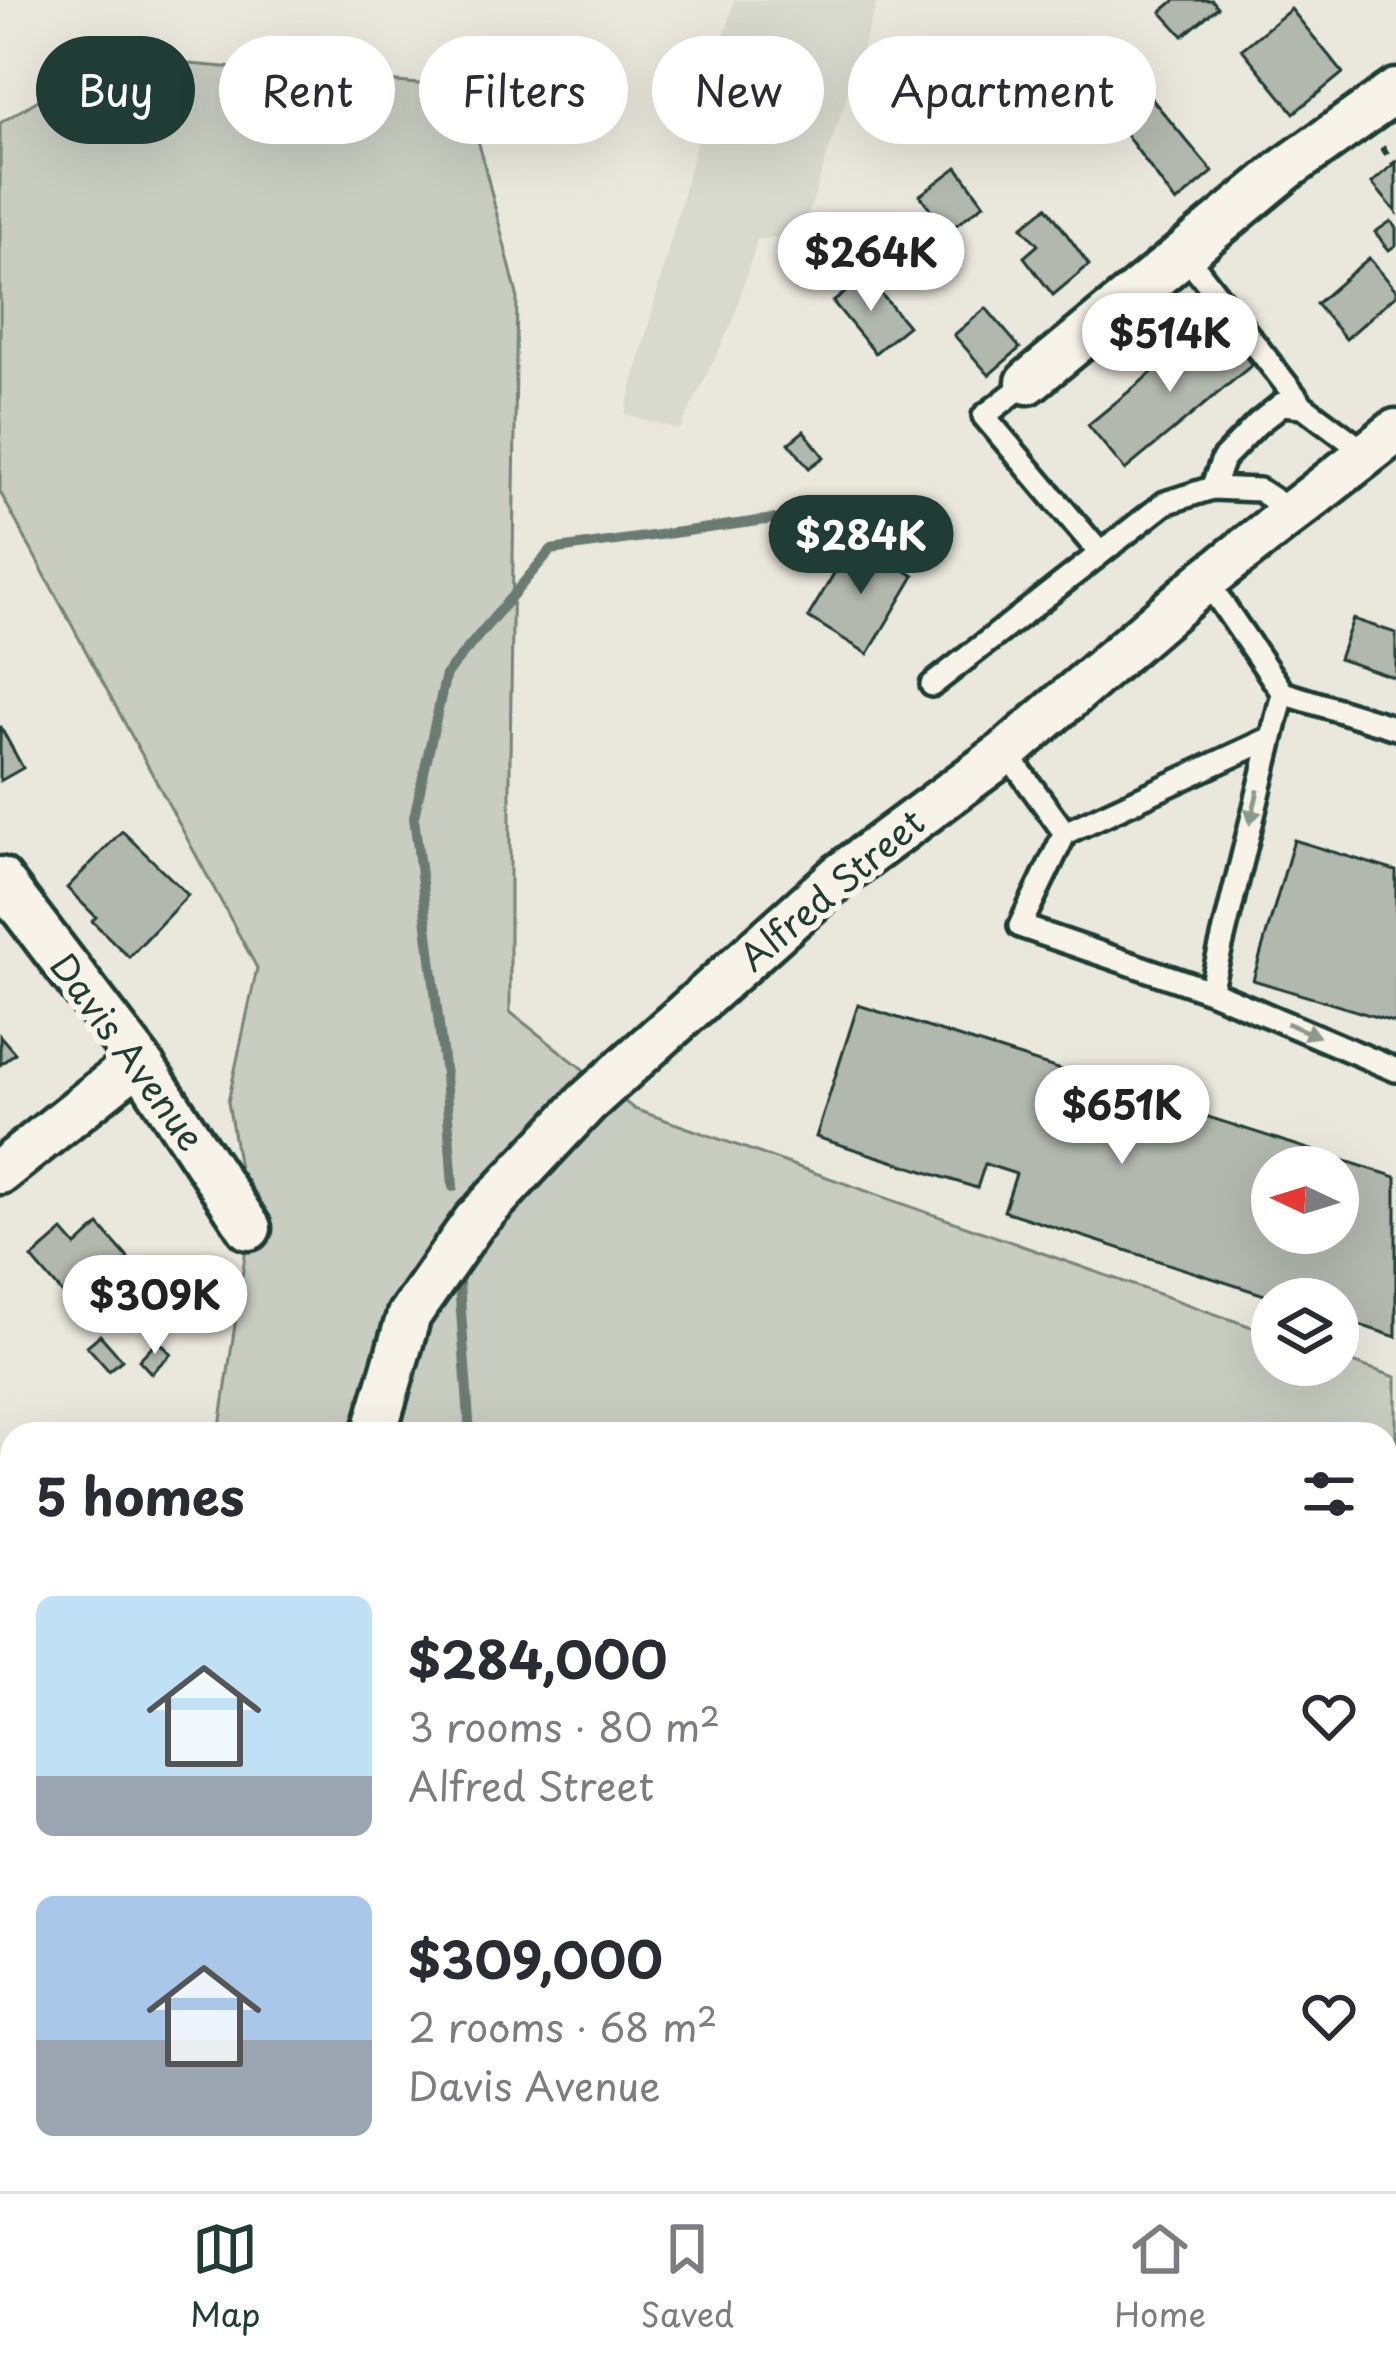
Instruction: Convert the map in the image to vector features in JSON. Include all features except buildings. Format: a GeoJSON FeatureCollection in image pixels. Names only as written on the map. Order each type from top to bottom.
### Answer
{"type":"FeatureCollection","features":[{"type":"Feature","properties":{"kind":"street"},"geometry":{"type":"LineString","coordinates":[[1028,382],[1286,167],[1396,91]]}},
{"type":"Feature","properties":{"kind":"street","name":"Alfred Street"},"geometry":{"type":"LineString","coordinates":[[378,1422],[410,1315],[474,1222],[587,1102],[840,875],[1006,752],[1206,580],[1381,442]]}},
{"type":"Feature","properties":{"kind":"street","name":"Davis Avenue"},"geometry":{"type":"LineString","coordinates":[[0,879],[139,1061],[249,1228]]}},
{"type":"Feature","properties":{"kind":"street"},"geometry":{"type":"LineString","coordinates":[[0,1172],[139,1061]]}},
{"type":"Feature","properties":{"kind":"lane"},"geometry":{"type":"LineString","coordinates":[[1184,253],[1304,406]]}},
{"type":"Feature","properties":{"kind":"lane"},"geometry":{"type":"LineString","coordinates":[[1028,382],[984,416],[1100,553]]}},
{"type":"Feature","properties":{"kind":"lane"},"geometry":{"type":"LineString","coordinates":[[1212,488],[1223,459],[1282,404],[1304,406],[1381,442]]}},
{"type":"Feature","properties":{"kind":"lane"},"geometry":{"type":"LineString","coordinates":[[932,685],[1165,503],[1212,488],[1259,490],[1292,512]]}},
{"type":"Feature","properties":{"kind":"lane"},"geometry":{"type":"LineString","coordinates":[[1206,580],[1283,693],[1396,728]]}},
{"type":"Feature","properties":{"kind":"lane"},"geometry":{"type":"LineString","coordinates":[[1210,991],[1283,693]]}},
{"type":"Feature","properties":{"kind":"lane"},"geometry":{"type":"LineString","coordinates":[[1271,738],[1065,833],[1020,926],[1210,991],[1396,1070]]}},
{"type":"Feature","properties":{"kind":"lane"},"geometry":{"type":"LineString","coordinates":[[1006,752],[1065,833]]}},
{"type":"Feature","properties":{"kind":"shaded area"},"geometry":{"type":"Polygon","coordinates":[[[734,0],[878,0],[866,36],[848,36],[848,92],[802,233],[757,240],[733,321],[680,430],[625,414],[696,144],[824,144],[824,36],[725,36],[734,0]]]}},
{"type":"Feature","properties":{"kind":"shaded area"},"geometry":{"type":"Polygon","coordinates":[[[195,64],[219,67],[219,144],[395,144],[395,82],[419,84],[419,144],[479,144],[517,295],[510,1012],[634,1109],[1251,1327],[1251,1386],[1359,1386],[1359,1364],[1396,1377],[1396,1422],[221,1422],[249,1228],[228,1102],[257,968],[0,492],[0,123],[36,101],[36,144],[195,144],[195,64]]]}},
{"type":"Feature","properties":{"kind":"waterway"},"geometry":{"type":"LineString","coordinates":[[453,1187],[445,1075],[414,817],[446,674],[551,550],[773,519]]}},
{"type":"Feature","properties":{"kind":"waterway"},"geometry":{"type":"LineString","coordinates":[[459,1284],[469,1422]]}}]}
